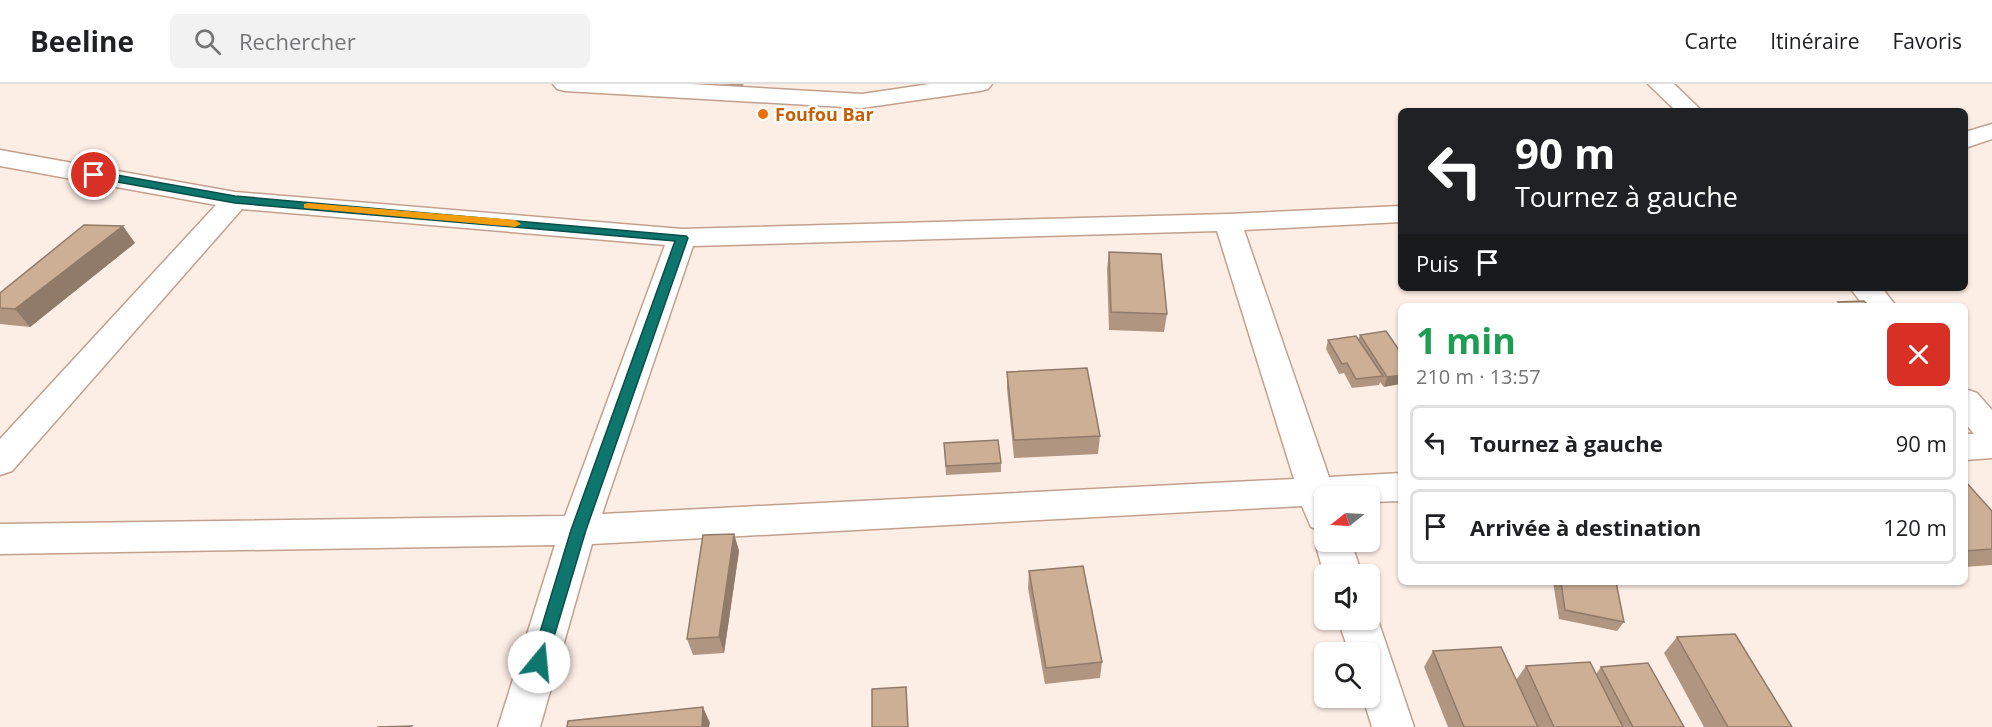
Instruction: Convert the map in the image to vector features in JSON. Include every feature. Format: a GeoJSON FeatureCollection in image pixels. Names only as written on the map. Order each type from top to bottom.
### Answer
{"type":"FeatureCollection","features":[{"type":"Feature","properties":{"kind":"street"},"geometry":{"type":"LineString","coordinates":[[565,84],[855,92],[980,84]]}},
{"type":"Feature","properties":{"kind":"street"},"geometry":{"type":"LineString","coordinates":[[1660,84],[1687,108]]}},
{"type":"Feature","properties":{"kind":"street"},"geometry":{"type":"LineString","coordinates":[[1968,139],[1992,131]]}},
{"type":"Feature","properties":{"kind":"street"},"geometry":{"type":"LineString","coordinates":[[0,158],[235,200],[682,238],[1228,222],[1398,214]]}},
{"type":"Feature","properties":{"kind":"street"},"geometry":{"type":"LineString","coordinates":[[0,462],[235,200]]}},
{"type":"Feature","properties":{"kind":"street"},"geometry":{"type":"LineString","coordinates":[[1228,222],[1315,486]]}},
{"type":"Feature","properties":{"kind":"street"},"geometry":{"type":"LineString","coordinates":[[519,727],[578,530],[682,238]]}},
{"type":"Feature","properties":{"kind":"street"},"geometry":{"type":"LineString","coordinates":[[1868,291],[1878,303]]}},
{"type":"Feature","properties":{"kind":"street"},"geometry":{"type":"LineString","coordinates":[[1968,404],[1992,432]]}},
{"type":"Feature","properties":{"kind":"street"},"geometry":{"type":"LineString","coordinates":[[1968,447],[1992,445]]}},
{"type":"Feature","properties":{"kind":"street"},"geometry":{"type":"LineString","coordinates":[[1380,492],[1398,488]]}},
{"type":"Feature","properties":{"kind":"street"},"geometry":{"type":"LineString","coordinates":[[0,539],[578,530],[1314,505]]}},
{"type":"Feature","properties":{"kind":"street"},"geometry":{"type":"LineString","coordinates":[[1380,687],[1393,727]]}},
{"type":"Feature","properties":{"kind":"building"},"geometry":{"type":"Polygon","coordinates":[[[84,225],[123,226],[15,309],[0,308],[0,293],[84,225]]]}},
{"type":"Feature","properties":{"kind":"building"},"geometry":{"type":"Polygon","coordinates":[[[1109,252],[1161,254],[1167,314],[1111,312],[1109,252]]]}},
{"type":"Feature","properties":{"kind":"building"},"geometry":{"type":"Polygon","coordinates":[[[1864,301],[1866,303],[1839,303],[1864,301]]]}},
{"type":"Feature","properties":{"kind":"building"},"geometry":{"type":"Polygon","coordinates":[[[1386,331],[1398,349],[1398,375],[1387,377],[1360,335],[1386,331]]]}},
{"type":"Feature","properties":{"kind":"building"},"geometry":{"type":"Polygon","coordinates":[[[1356,336],[1383,376],[1356,379],[1347,363],[1342,364],[1328,340],[1356,336]]]}},
{"type":"Feature","properties":{"kind":"building"},"geometry":{"type":"Polygon","coordinates":[[[1087,368],[1100,436],[1014,440],[1007,372],[1087,368]]]}},
{"type":"Feature","properties":{"kind":"building"},"geometry":{"type":"Polygon","coordinates":[[[998,440],[1001,463],[946,466],[944,443],[998,440]]]}},
{"type":"Feature","properties":{"kind":"building"},"geometry":{"type":"Polygon","coordinates":[[[1968,484],[1992,511],[1992,549],[1968,551],[1968,484]]]}},
{"type":"Feature","properties":{"kind":"building"},"geometry":{"type":"Polygon","coordinates":[[[734,534],[719,637],[687,639],[703,535],[734,534]]]}},
{"type":"Feature","properties":{"kind":"building"},"geometry":{"type":"Polygon","coordinates":[[[1083,566],[1102,662],[1046,668],[1029,571],[1083,566]]]}},
{"type":"Feature","properties":{"kind":"building"},"geometry":{"type":"Polygon","coordinates":[[[1561,585],[1617,585],[1624,622],[1565,610],[1561,585]]]}},
{"type":"Feature","properties":{"kind":"building"},"geometry":{"type":"Polygon","coordinates":[[[1735,634],[1792,727],[1728,727],[1677,637],[1735,634]]]}},
{"type":"Feature","properties":{"kind":"building"},"geometry":{"type":"Polygon","coordinates":[[[1501,647],[1538,727],[1464,727],[1433,651],[1501,647]]]}},
{"type":"Feature","properties":{"kind":"building"},"geometry":{"type":"Polygon","coordinates":[[[1590,662],[1623,727],[1554,727],[1526,666],[1590,662]]]}},
{"type":"Feature","properties":{"kind":"building"},"geometry":{"type":"Polygon","coordinates":[[[1648,663],[1684,727],[1633,727],[1601,667],[1648,663]]]}},
{"type":"Feature","properties":{"kind":"building"},"geometry":{"type":"Polygon","coordinates":[[[906,687],[908,727],[872,727],[872,689],[906,687]]]}},
{"type":"Feature","properties":{"kind":"building"},"geometry":{"type":"Polygon","coordinates":[[[703,707],[702,727],[567,727],[568,721],[703,707]]]}},
{"type":"Feature","properties":{"kind":"slow traffic"},"geometry":{"type":"LineString","coordinates":[[308,206],[515,224]]}},
{"type":"Feature","properties":{"kind":"place","name":"Foufou Bar"},"geometry":{"type":"Point","coordinates":[763,114]}},
{"type":"Feature","properties":{"kind":"route"},"geometry":{"type":"LineString","coordinates":[[94,175],[235,200],[682,238],[578,530],[539,662]]}}]}
